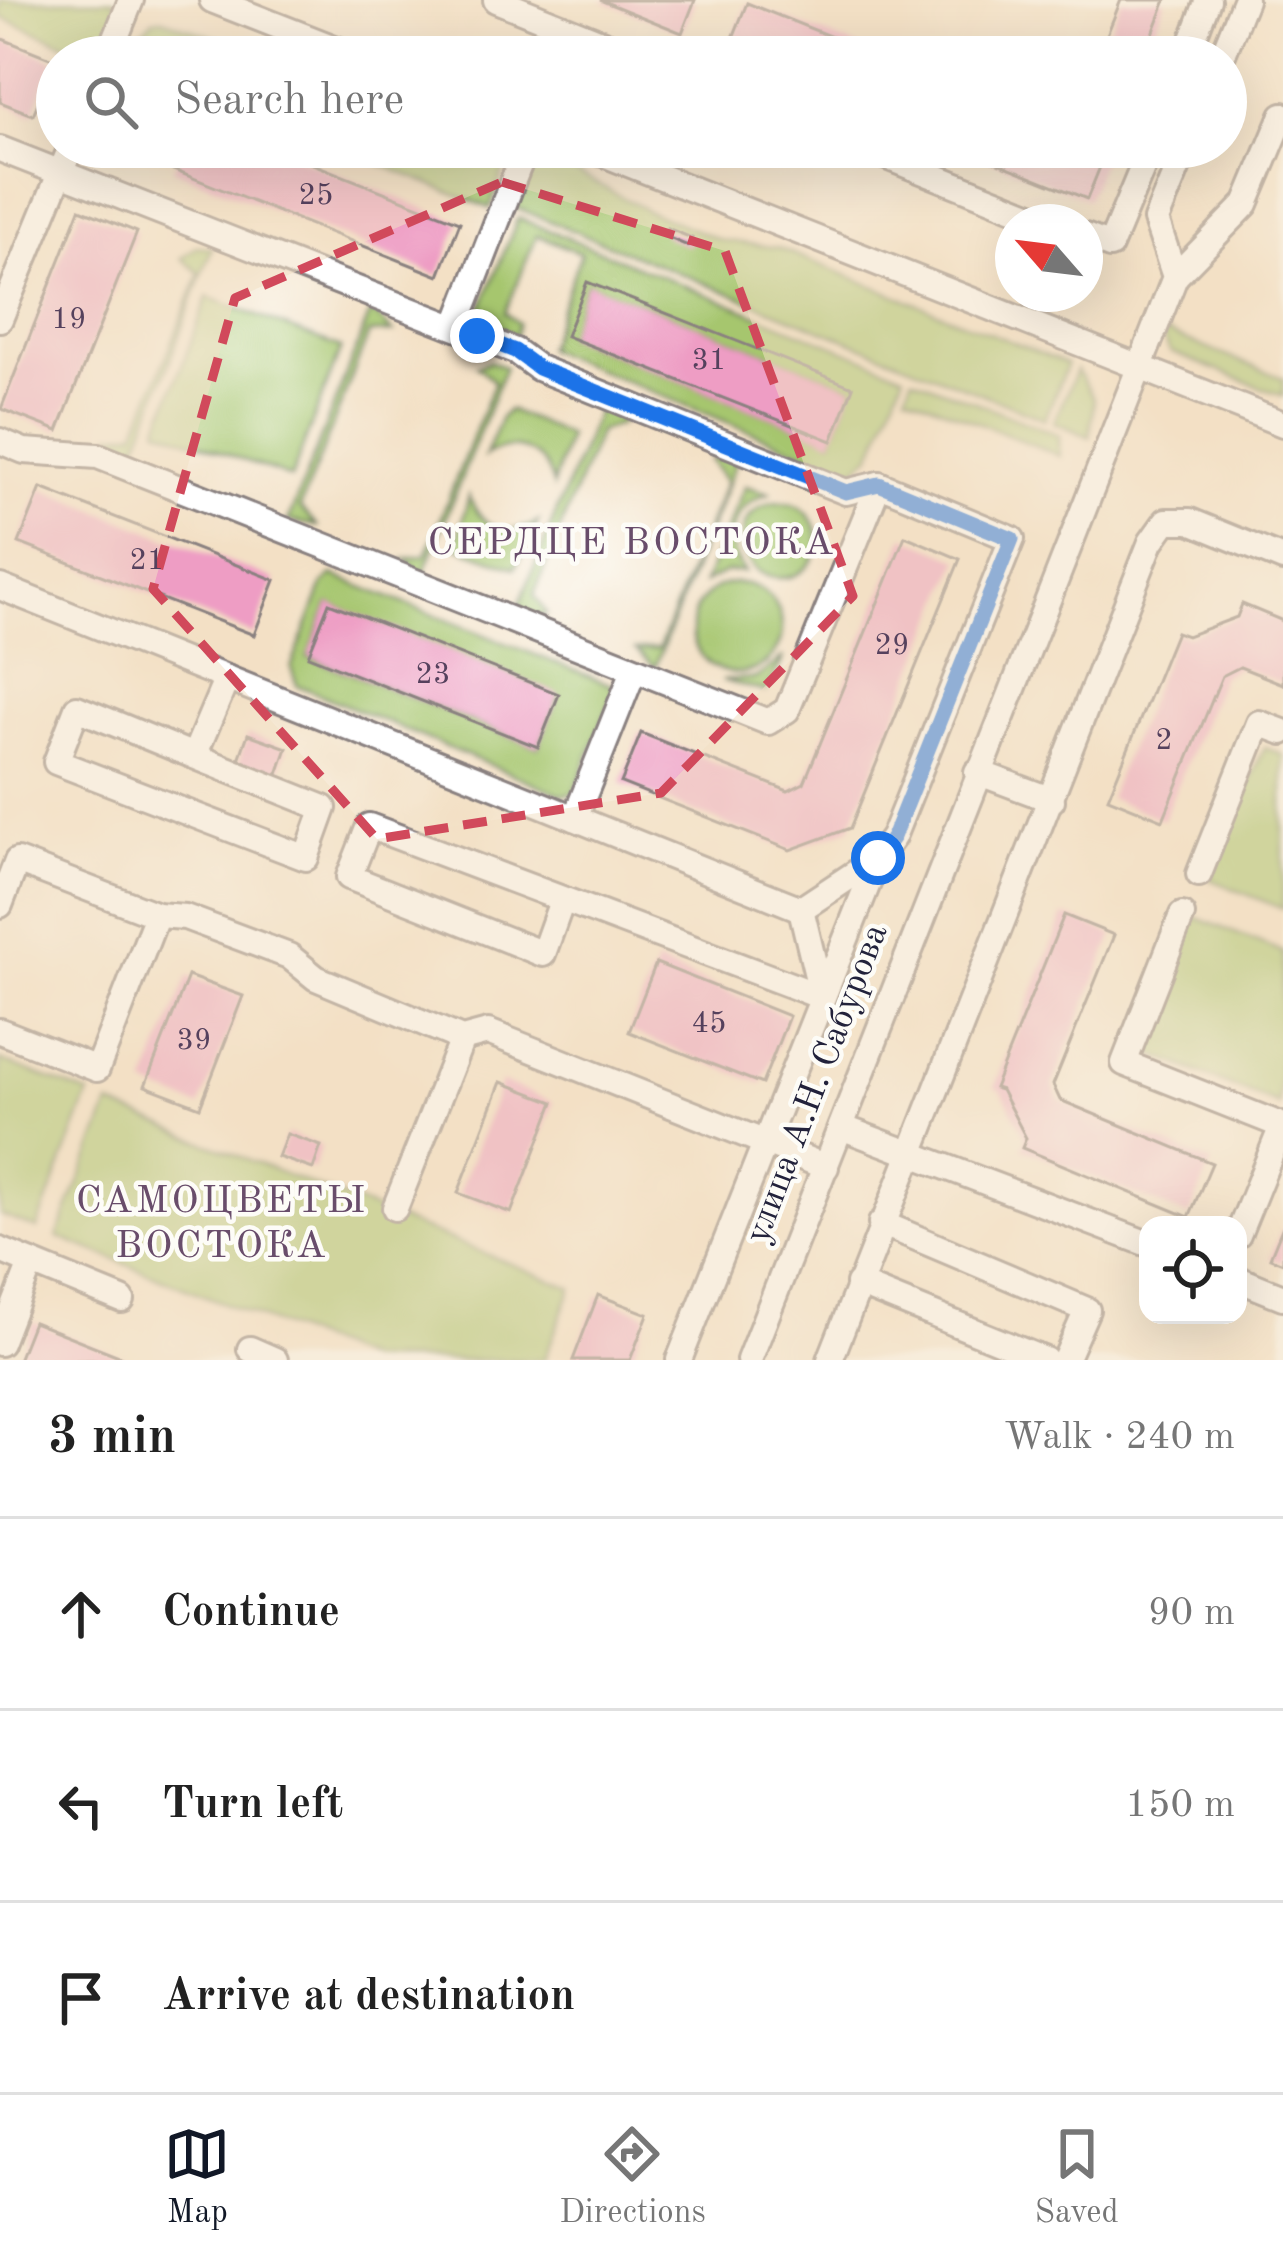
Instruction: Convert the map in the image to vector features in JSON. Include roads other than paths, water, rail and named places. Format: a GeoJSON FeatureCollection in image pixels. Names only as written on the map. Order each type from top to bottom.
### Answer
{"type":"FeatureCollection","features":[{"type":"Feature","properties":{"kind":"street"},"geometry":{"type":"LineString","coordinates":[[116,36],[131,0]]}},
{"type":"Feature","properties":{"kind":"street"},"geometry":{"type":"LineString","coordinates":[[496,0],[586,36]]}},
{"type":"Feature","properties":{"kind":"street"},"geometry":{"type":"LineString","coordinates":[[1194,36],[1208,0]]}},
{"type":"Feature","properties":{"kind":"street"},"geometry":{"type":"LineString","coordinates":[[1230,36],[1245,0]]}},
{"type":"Feature","properties":{"kind":"street"},"geometry":{"type":"LineString","coordinates":[[225,2],[307,36]]}},
{"type":"Feature","properties":{"kind":"street"},"geometry":{"type":"LineString","coordinates":[[1177,168],[1156,220],[1174,277],[1246,204],[1283,115]]}},
{"type":"Feature","properties":{"kind":"street"},"geometry":{"type":"LineString","coordinates":[[0,149],[36,163]]}},
{"type":"Feature","properties":{"kind":"street"},"geometry":{"type":"LineString","coordinates":[[48,168],[456,327],[515,351],[538,368],[846,492],[879,484],[1012,539],[893,837],[878,858],[680,1360]]}},
{"type":"Feature","properties":{"kind":"street"},"geometry":{"type":"LineString","coordinates":[[0,320],[62,168]]}},
{"type":"Feature","properties":{"kind":"street"},"geometry":{"type":"LineString","coordinates":[[456,327],[518,168]]}},
{"type":"Feature","properties":{"kind":"street"},"geometry":{"type":"LineString","coordinates":[[639,168],[1283,424]]}},
{"type":"Feature","properties":{"kind":"street"},"geometry":{"type":"LineString","coordinates":[[914,168],[1004,204]]}},
{"type":"Feature","properties":{"kind":"street"},"geometry":{"type":"LineString","coordinates":[[1103,243],[1110,246],[1142,168]]}},
{"type":"Feature","properties":{"kind":"street","name":"улица А.Н. Сабурова"},"geometry":{"type":"LineString","coordinates":[[749,1360],[1174,277]]}},
{"type":"Feature","properties":{"kind":"street"},"geometry":{"type":"LineString","coordinates":[[0,441],[24,451],[98,456],[757,719],[779,719],[879,484]]}},
{"type":"Feature","properties":{"kind":"street"},"geometry":{"type":"LineString","coordinates":[[830,1360],[907,1152],[1052,800],[1151,542],[1166,520],[1190,521],[1283,559]]}},
{"type":"Feature","properties":{"kind":"street"},"geometry":{"type":"LineString","coordinates":[[0,587],[801,909]]}},
{"type":"Feature","properties":{"kind":"street"},"geometry":{"type":"LineString","coordinates":[[575,818],[634,670]]}},
{"type":"Feature","properties":{"kind":"street"},"geometry":{"type":"LineString","coordinates":[[194,756],[226,678]]}},
{"type":"Feature","properties":{"kind":"street"},"geometry":{"type":"LineString","coordinates":[[76,709],[194,756],[324,808],[306,858],[56,762],[76,709]]}},
{"type":"Feature","properties":{"kind":"street"},"geometry":{"type":"LineString","coordinates":[[1199,874],[1259,722],[1283,732]]}},
{"type":"Feature","properties":{"kind":"street"},"geometry":{"type":"LineString","coordinates":[[977,772],[1052,800]]}},
{"type":"Feature","properties":{"kind":"street"},"geometry":{"type":"LineString","coordinates":[[562,902],[543,954],[349,877],[369,826],[822,997]]}},
{"type":"Feature","properties":{"kind":"street"},"geometry":{"type":"LineString","coordinates":[[801,909],[878,858]]}},
{"type":"Feature","properties":{"kind":"street"},"geometry":{"type":"LineString","coordinates":[[0,905],[17,861],[157,915],[185,917],[289,956],[316,978],[462,1039],[488,1033],[826,1167]]}},
{"type":"Feature","properties":{"kind":"street"},"geometry":{"type":"LineString","coordinates":[[801,909],[822,997]]}},
{"type":"Feature","properties":{"kind":"street"},"geometry":{"type":"LineString","coordinates":[[0,1031],[97,1069],[157,915]]}},
{"type":"Feature","properties":{"kind":"street"},"geometry":{"type":"LineString","coordinates":[[1182,915],[1124,1064],[1282,1126],[1246,1216]]}},
{"type":"Feature","properties":{"kind":"street"},"geometry":{"type":"LineString","coordinates":[[395,1208],[462,1039]]}},
{"type":"Feature","properties":{"kind":"street"},"geometry":{"type":"LineString","coordinates":[[841,1127],[1139,1241]]}},
{"type":"Feature","properties":{"kind":"street"},"geometry":{"type":"LineString","coordinates":[[880,1223],[1087,1310],[1065,1360]]}},
{"type":"Feature","properties":{"kind":"street"},"geometry":{"type":"LineString","coordinates":[[0,1250],[122,1300]]}},
{"type":"Feature","properties":{"kind":"street"},"geometry":{"type":"LineString","coordinates":[[0,1343],[32,1263]]}},
{"type":"Feature","properties":{"kind":"street"},"geometry":{"type":"LineString","coordinates":[[1247,1283],[1283,1297]]}},
{"type":"Feature","properties":{"kind":"street"},"geometry":{"type":"LineString","coordinates":[[858,1284],[1045,1360]]}},
{"type":"Feature","properties":{"kind":"street"},"geometry":{"type":"LineString","coordinates":[[250,1349],[275,1360]]}},
{"type":"Feature","properties":{"kind":"district","name":"СЕРДЦЕ ВОСТОКА"},"geometry":{"type":"Point","coordinates":[632,543]}},
{"type":"Feature","properties":{"kind":"district","name":"САМОЦВЕТЫ ВОСТОКА"},"geometry":{"type":"Point","coordinates":[222,1224]}}]}
